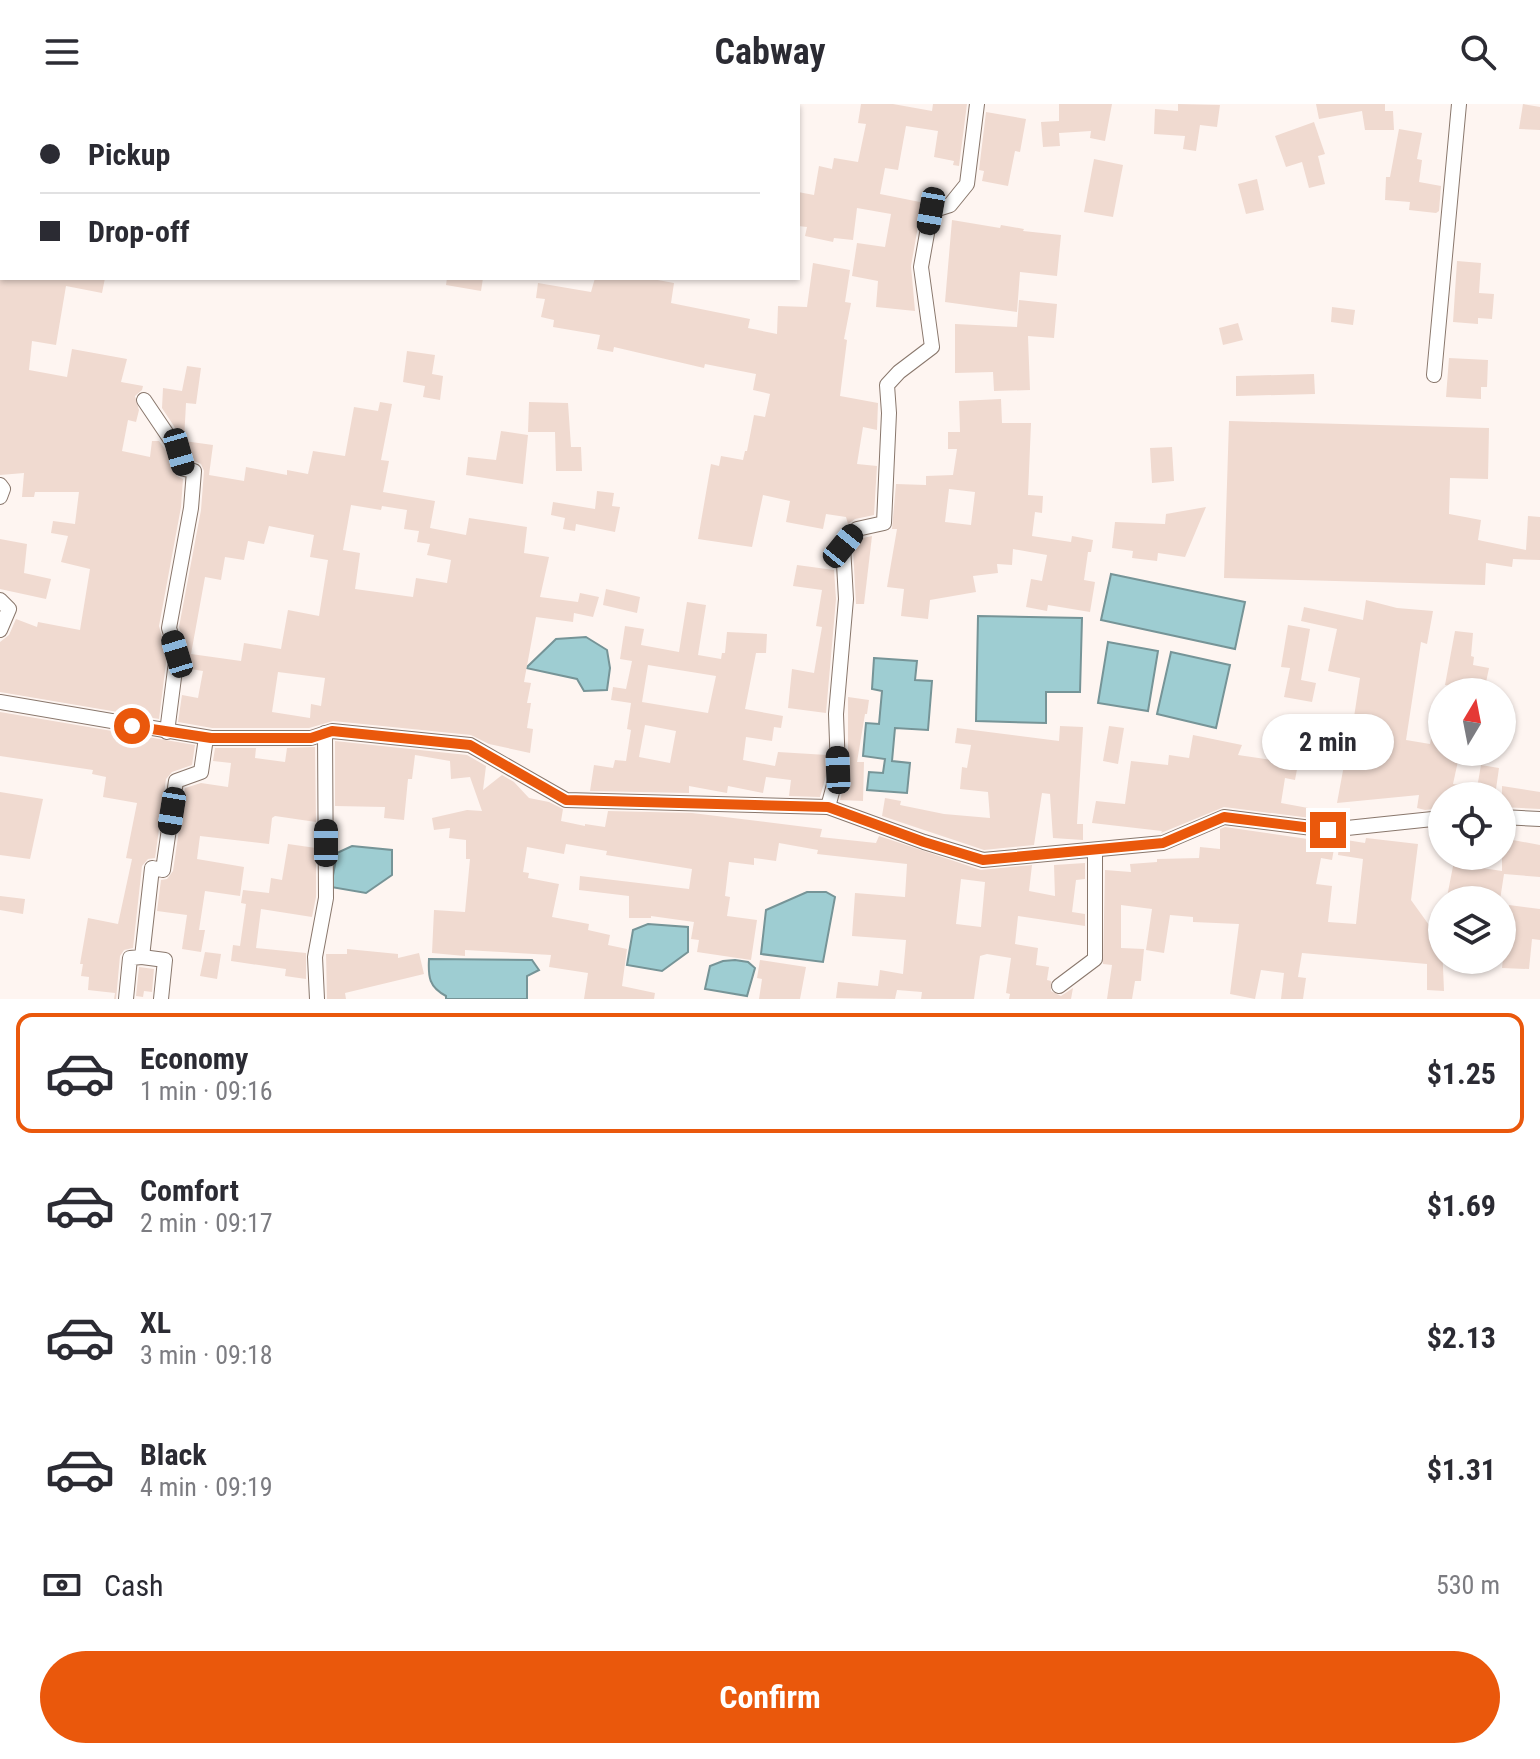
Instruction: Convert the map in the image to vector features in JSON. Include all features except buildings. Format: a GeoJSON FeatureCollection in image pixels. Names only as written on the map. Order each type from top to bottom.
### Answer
{"type":"FeatureCollection","features":[{"type":"Feature","properties":{"kind":"street"},"geometry":{"type":"LineString","coordinates":[[828,807],[838,770],[836,714],[846,599],[843,546],[857,529],[884,523],[889,413],[887,385],[932,347],[921,267],[931,211],[950,205],[967,184],[977,104]]}},
{"type":"Feature","properties":{"kind":"street"},"geometry":{"type":"LineString","coordinates":[[1434,375],[1459,104]]}},
{"type":"Feature","properties":{"kind":"street"},"geometry":{"type":"LineString","coordinates":[[144,400],[179,452],[184,469],[194,471],[191,508],[169,628],[177,654],[167,732]]}},
{"type":"Feature","properties":{"kind":"street"},"geometry":{"type":"LineString","coordinates":[[0,485],[3,489],[0,497]]}},
{"type":"Feature","properties":{"kind":"street"},"geometry":{"type":"LineString","coordinates":[[0,600],[9,609],[0,630]]}},
{"type":"Feature","properties":{"kind":"street"},"geometry":{"type":"LineString","coordinates":[[0,702],[206,738],[311,738],[332,731],[470,745],[566,800],[828,807],[983,860],[1163,843],[1224,817],[1328,830],[1428,819]]}},
{"type":"Feature","properties":{"kind":"street"},"geometry":{"type":"LineString","coordinates":[[317,999],[315,957],[326,898],[325,733]]}},
{"type":"Feature","properties":{"kind":"street"},"geometry":{"type":"LineString","coordinates":[[142,957],[152,868],[163,870],[176,781],[201,772],[206,738]]}},
{"type":"Feature","properties":{"kind":"street"},"geometry":{"type":"LineString","coordinates":[[1516,818],[1540,819]]}},
{"type":"Feature","properties":{"kind":"street"},"geometry":{"type":"LineString","coordinates":[[1059,986],[1095,959],[1095,850]]}},
{"type":"Feature","properties":{"kind":"street"},"geometry":{"type":"LineString","coordinates":[[126,999],[130,958],[142,957],[165,960],[161,999]]}},
{"type":"Feature","properties":{"kind":"water"},"geometry":{"type":"Polygon","coordinates":[[[1111,574],[1245,602],[1235,649],[1101,620],[1111,574]]]}},
{"type":"Feature","properties":{"kind":"water"},"geometry":{"type":"Polygon","coordinates":[[[978,616],[1082,618],[1080,692],[1046,692],[1046,723],[976,721],[978,616]]]}},
{"type":"Feature","properties":{"kind":"water"},"geometry":{"type":"Polygon","coordinates":[[[586,637],[607,650],[610,668],[607,690],[584,691],[577,679],[526,668],[556,639],[586,637]]]}},
{"type":"Feature","properties":{"kind":"water"},"geometry":{"type":"Polygon","coordinates":[[[1108,642],[1158,651],[1148,711],[1098,703],[1108,642]]]}},
{"type":"Feature","properties":{"kind":"water"},"geometry":{"type":"Polygon","coordinates":[[[1171,652],[1230,665],[1216,728],[1157,714],[1171,652]]]}},
{"type":"Feature","properties":{"kind":"water"},"geometry":{"type":"Polygon","coordinates":[[[874,658],[917,661],[915,680],[932,681],[928,730],[895,728],[892,761],[910,763],[907,793],[867,790],[869,772],[883,773],[885,759],[863,756],[866,723],[879,724],[882,691],[872,689],[874,658]]]}},
{"type":"Feature","properties":{"kind":"water"},"geometry":{"type":"Polygon","coordinates":[[[352,846],[392,850],[392,875],[366,893],[331,887],[337,853],[352,846]]]}},
{"type":"Feature","properties":{"kind":"water"},"geometry":{"type":"Polygon","coordinates":[[[807,892],[826,892],[835,897],[823,962],[761,954],[766,910],[807,892]]]}},
{"type":"Feature","properties":{"kind":"water"},"geometry":{"type":"Polygon","coordinates":[[[648,924],[688,927],[688,952],[662,971],[627,965],[633,930],[648,924]]]}},
{"type":"Feature","properties":{"kind":"water"},"geometry":{"type":"Polygon","coordinates":[[[429,959],[532,960],[539,970],[527,976],[527,999],[446,999],[431,981],[429,959]]]}},
{"type":"Feature","properties":{"kind":"water"},"geometry":{"type":"Polygon","coordinates":[[[735,960],[748,962],[755,968],[747,996],[705,989],[710,966],[735,960]]]}},
{"type":"Feature","properties":{"kind":"route"},"geometry":{"type":"LineString","coordinates":[[132,726],[211,738],[311,738],[332,731],[470,745],[566,800],[828,807],[983,860],[1163,843],[1224,817],[1328,830]]}}]}
